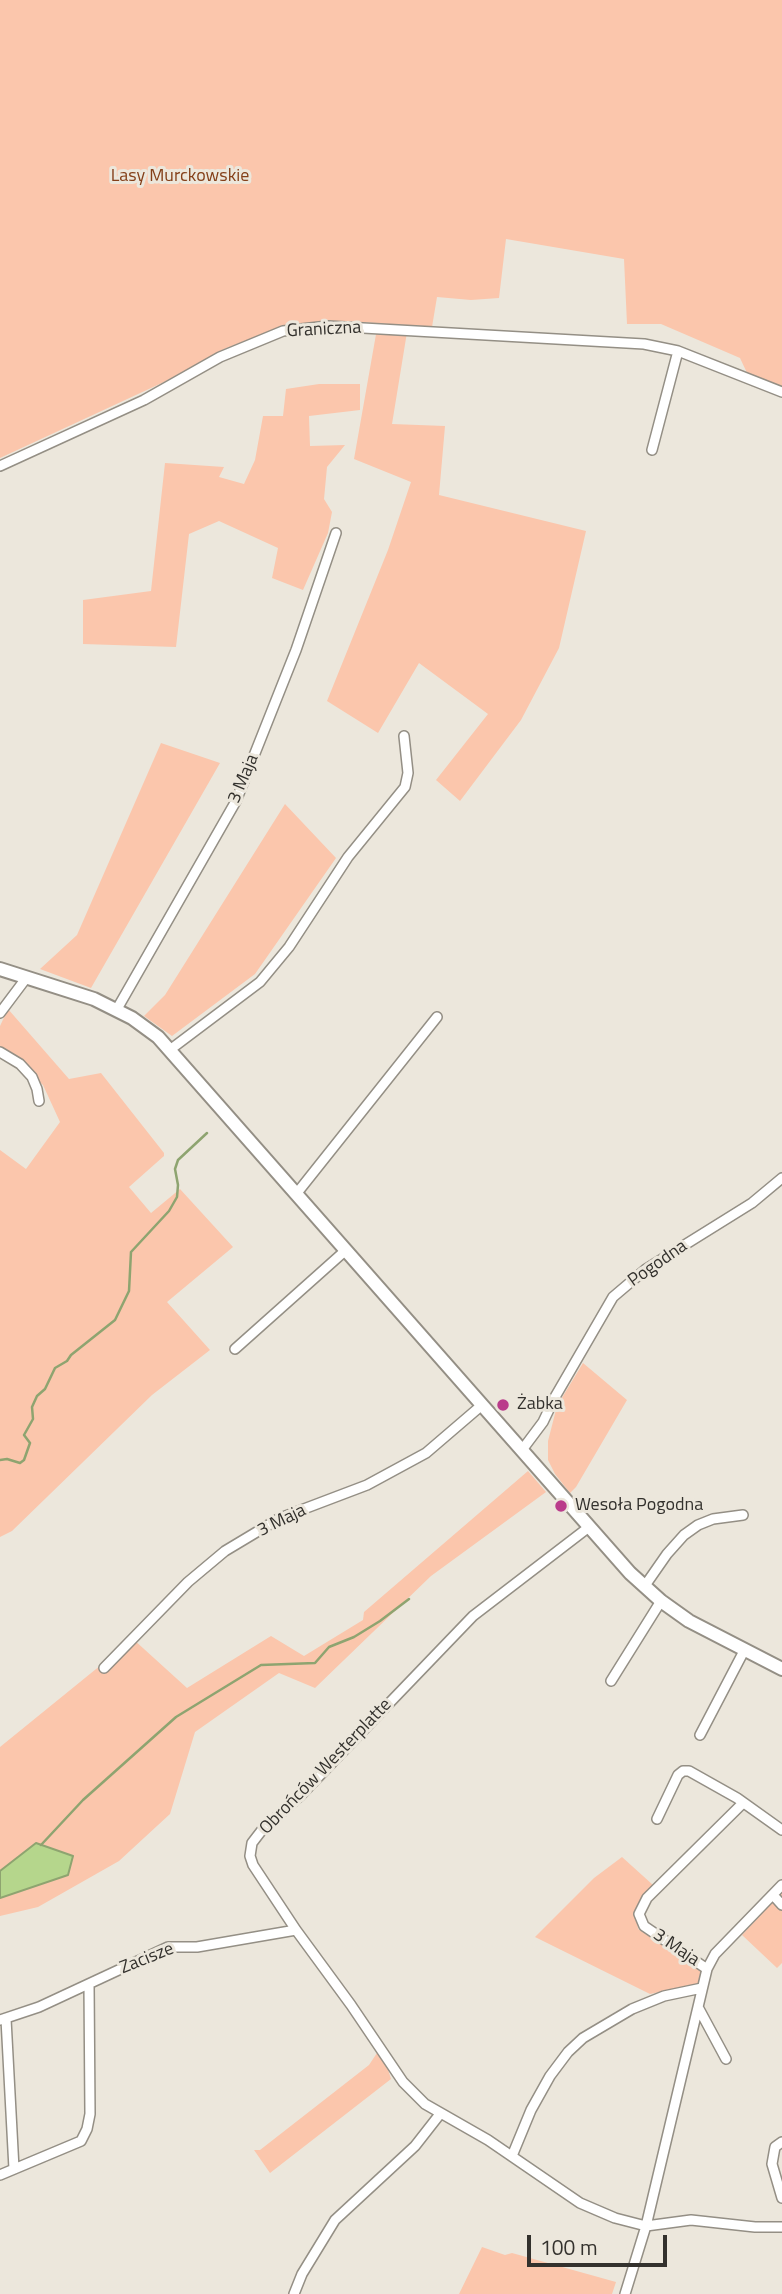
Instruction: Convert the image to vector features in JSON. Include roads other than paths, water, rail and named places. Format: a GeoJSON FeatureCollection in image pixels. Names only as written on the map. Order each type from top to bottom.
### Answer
{"type":"FeatureCollection","features":[{"type":"Feature","properties":{"kind":"street","name":"Graniczna"},"geometry":{"type":"LineString","coordinates":[[0,467],[144,400],[220,356],[283,331],[328,326],[644,344],[678,351],[782,392]]}},
{"type":"Feature","properties":{"kind":"street"},"geometry":{"type":"LineString","coordinates":[[652,450],[678,351]]}},
{"type":"Feature","properties":{"kind":"street","name":"3 Maja"},"geometry":{"type":"LineString","coordinates":[[117,1009],[241,792],[313,604],[336,533]]}},
{"type":"Feature","properties":{"kind":"street"},"geometry":{"type":"LineString","coordinates":[[171,1049],[260,982],[289,947],[348,857],[405,787],[408,773],[404,736]]}},
{"type":"Feature","properties":{"kind":"street"},"geometry":{"type":"LineString","coordinates":[[0,969],[117,1009],[146,1027],[171,1049],[644,1587],[689,1621],[782,1669]]}},
{"type":"Feature","properties":{"kind":"street"},"geometry":{"type":"LineString","coordinates":[[0,1013],[27,977]]}},
{"type":"Feature","properties":{"kind":"street"},"geometry":{"type":"LineString","coordinates":[[297,1193],[437,1017]]}},
{"type":"Feature","properties":{"kind":"street"},"geometry":{"type":"LineString","coordinates":[[0,1052],[32,1077],[39,1101]]}},
{"type":"Feature","properties":{"kind":"street","name":"Pogodna"},"geometry":{"type":"LineString","coordinates":[[522,1450],[543,1422],[555,1396],[613,1297],[646,1269],[752,1203],[782,1178]]}},
{"type":"Feature","properties":{"kind":"street"},"geometry":{"type":"LineString","coordinates":[[235,1349],[346,1250]]}},
{"type":"Feature","properties":{"kind":"street","name":"3 Maja"},"geometry":{"type":"LineString","coordinates":[[104,1668],[188,1582],[225,1551],[280,1518],[367,1485],[425,1453],[482,1405]]}},
{"type":"Feature","properties":{"kind":"street"},"geometry":{"type":"LineString","coordinates":[[644,1587],[684,1535],[698,1525],[722,1517],[743,1515]]}},
{"type":"Feature","properties":{"kind":"street","name":"Obrońców Westerplatte"},"geometry":{"type":"LineString","coordinates":[[589,1527],[473,1616],[300,1796],[262,1830],[252,1843],[250,1856],[253,1865],[296,1930],[403,2082],[425,2104],[512,2156],[580,2203],[615,2218],[646,2226],[691,2220],[755,2228],[782,2227]]}},
{"type":"Feature","properties":{"kind":"street"},"geometry":{"type":"LineString","coordinates":[[611,1681],[661,1601]]}},
{"type":"Feature","properties":{"kind":"street"},"geometry":{"type":"LineString","coordinates":[[699,1735],[745,1650]]}},
{"type":"Feature","properties":{"kind":"street"},"geometry":{"type":"LineString","coordinates":[[657,1819],[678,1775],[689,1771],[743,1802],[782,1830]]}},
{"type":"Feature","properties":{"kind":"street","name":"3 Maja"},"geometry":{"type":"LineString","coordinates":[[743,1802],[647,1898],[639,1914],[644,1926],[706,1973],[715,1954],[782,1885]]}},
{"type":"Feature","properties":{"kind":"street"},"geometry":{"type":"LineString","coordinates":[[773,1895],[782,1905]]}},
{"type":"Feature","properties":{"kind":"street","name":"Zacisze"},"geometry":{"type":"LineString","coordinates":[[14,2169],[3,2020],[168,1947],[197,1947],[296,1930]]}},
{"type":"Feature","properties":{"kind":"street"},"geometry":{"type":"LineString","coordinates":[[625,2294],[646,2226],[706,1973]]}},
{"type":"Feature","properties":{"kind":"street"},"geometry":{"type":"LineString","coordinates":[[0,2175],[81,2141],[87,2129],[90,2114],[89,1984]]}},
{"type":"Feature","properties":{"kind":"street"},"geometry":{"type":"LineString","coordinates":[[512,2156],[531,2110],[550,2076],[568,2052],[583,2038],[632,2009],[664,1996],[702,1988]]}},
{"type":"Feature","properties":{"kind":"street"},"geometry":{"type":"LineString","coordinates":[[698,2007],[726,2059]]}},
{"type":"Feature","properties":{"kind":"street"},"geometry":{"type":"LineString","coordinates":[[294,2294],[302,2274],[335,2220],[415,2146],[440,2114]]}},
{"type":"Feature","properties":{"kind":"street"},"geometry":{"type":"LineString","coordinates":[[782,2142],[775,2147],[772,2164],[782,2198]]}},
{"type":"Feature","properties":{"kind":"waterway"},"geometry":{"type":"LineString","coordinates":[[0,1460],[20,1463],[24,1460],[30,1443],[24,1435],[33,1419],[32,1407],[55,1368],[115,1320],[129,1291],[131,1252],[169,1211],[177,1197],[175,1169],[178,1160],[207,1133]]}},
{"type":"Feature","properties":{"kind":"waterway"},"geometry":{"type":"LineString","coordinates":[[41,1845],[83,1800],[176,1717],[261,1665],[315,1663],[329,1647],[354,1637],[409,1599]]}},
{"type":"Feature","properties":{"kind":"place","name":"Żabka"},"geometry":{"type":"Point","coordinates":[503,1405]}},
{"type":"Feature","properties":{"kind":"place","name":"Wesoła Pogodna"},"geometry":{"type":"Point","coordinates":[561,1506]}},
{"type":"Feature","properties":{"kind":"park label","name":"Lasy Murckowskie"},"geometry":{"type":"Point","coordinates":[180,177]}}]}
